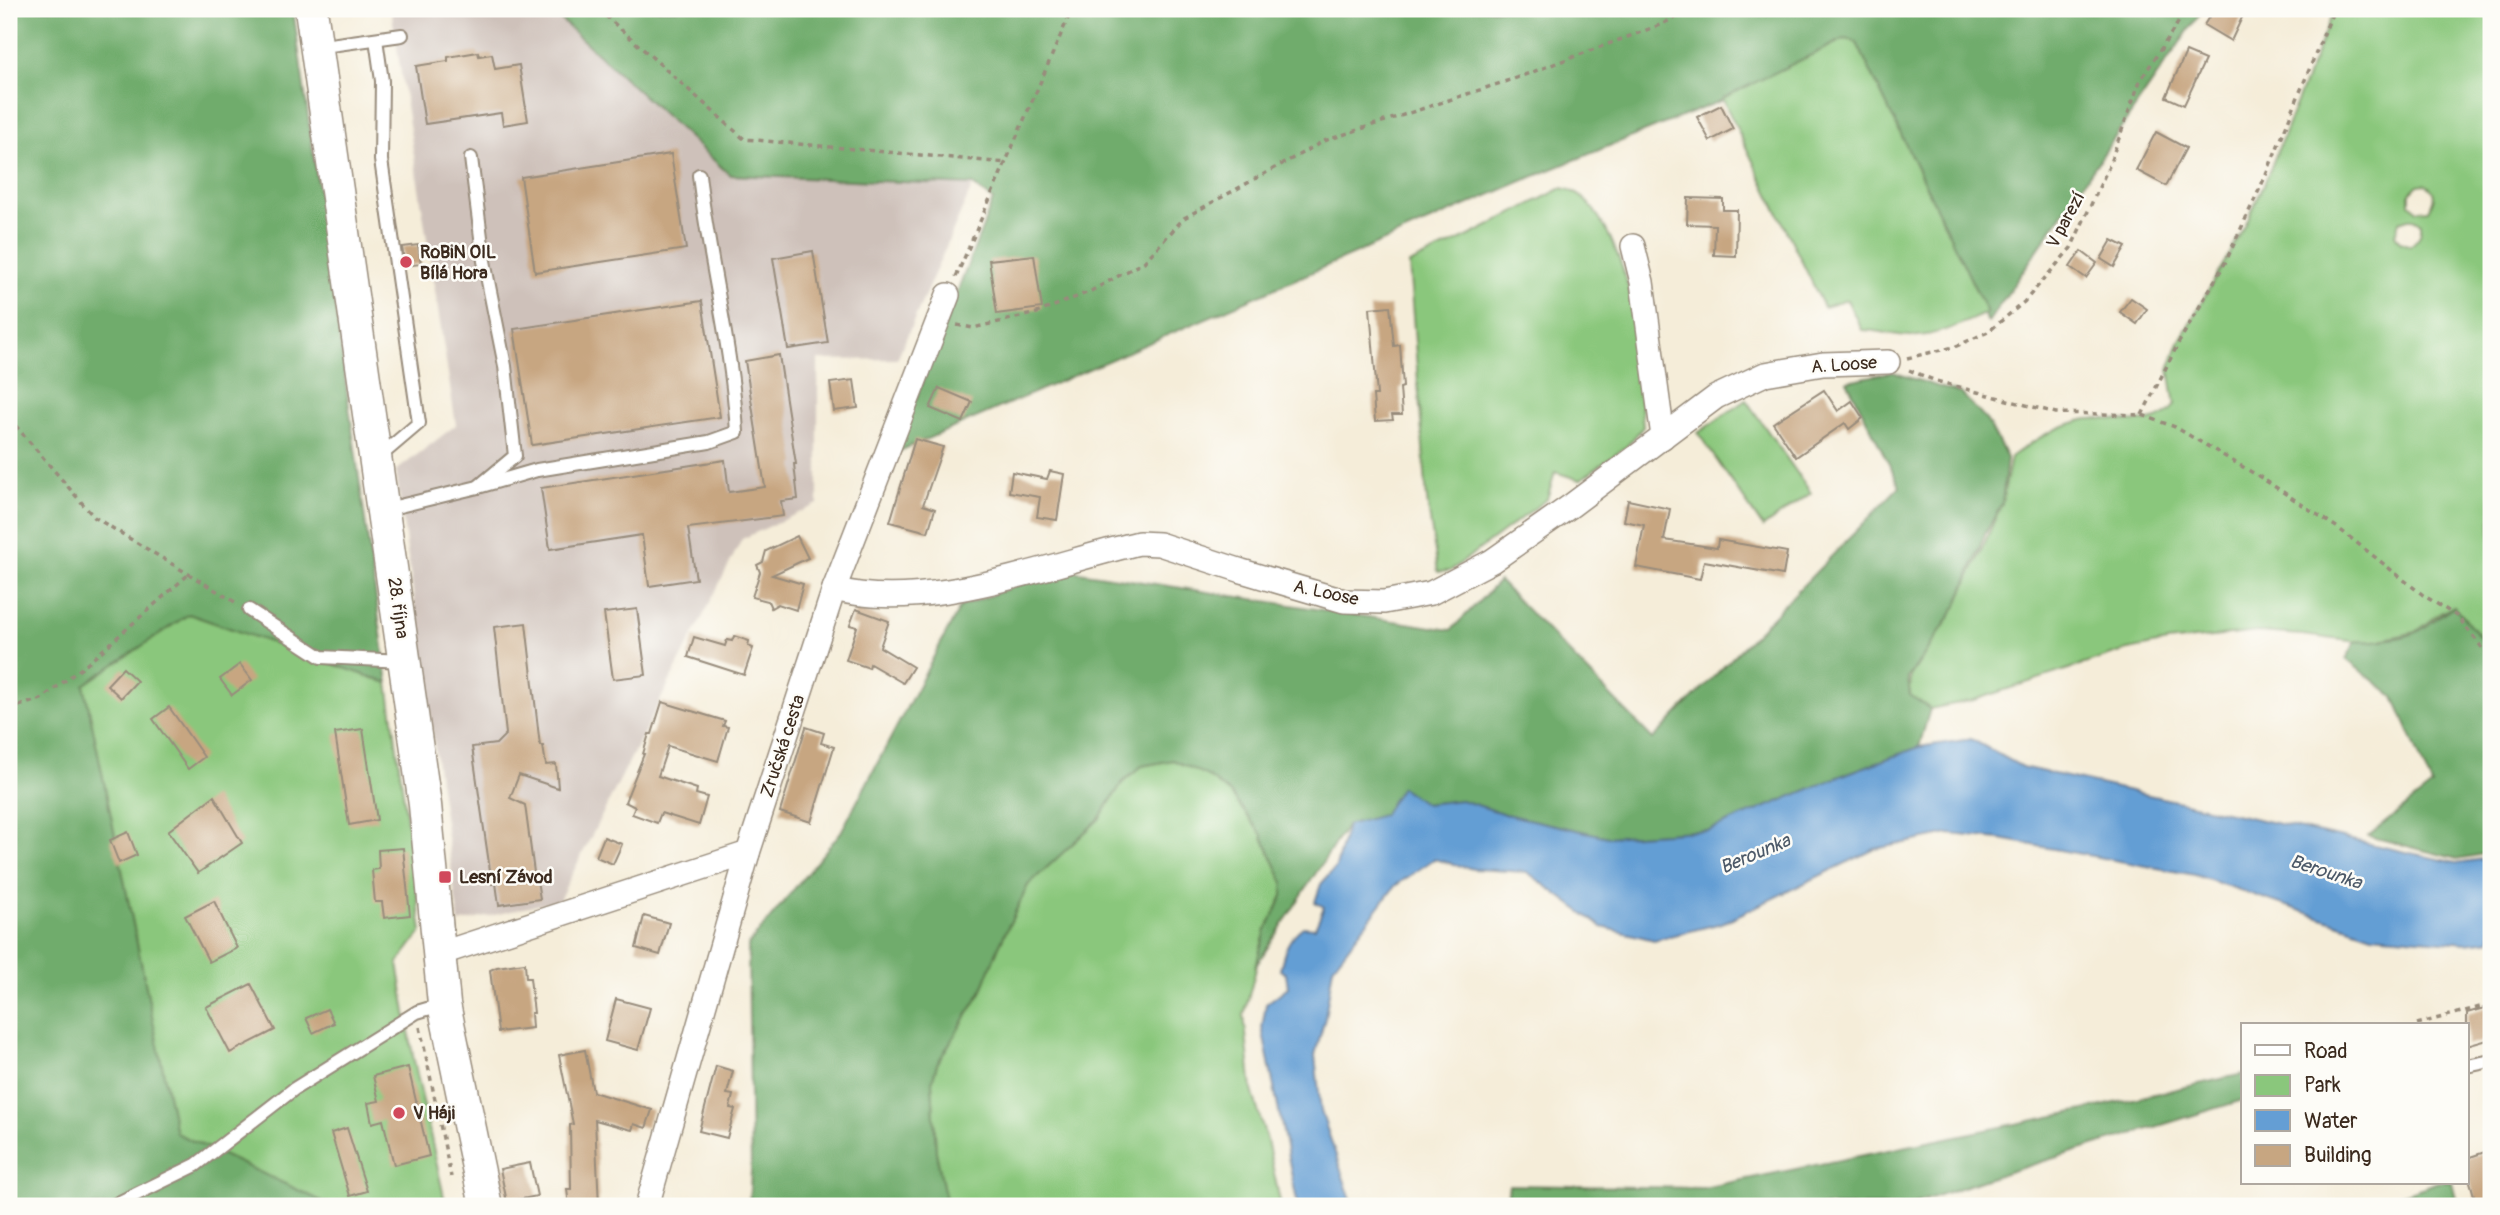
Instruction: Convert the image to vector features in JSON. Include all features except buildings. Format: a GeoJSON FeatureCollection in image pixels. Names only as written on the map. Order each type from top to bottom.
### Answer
{"type":"FeatureCollection","features":[{"type":"Feature","properties":{"kind":"main road","name":"28. října"},"geometry":{"type":"LineString","coordinates":[[311,9],[425,805],[439,954],[430,1008],[486,1206]]}},
{"type":"Feature","properties":{"kind":"street"},"geometry":{"type":"LineString","coordinates":[[1633,246],[1642,282],[1664,437]]}},
{"type":"Feature","properties":{"kind":"street","name":"Zručská cesta"},"geometry":{"type":"LineString","coordinates":[[647,1206],[748,853],[834,589],[948,295]]}},
{"type":"Feature","properties":{"kind":"street","name":"A. Loose"},"geometry":{"type":"LineString","coordinates":[[834,589],[852,593],[925,595],[971,587],[1139,542],[1160,544],[1344,601],[1384,602],[1431,593],[1492,561],[1716,397],[1765,374],[1823,364],[1888,362]]}},
{"type":"Feature","properties":{"kind":"street"},"geometry":{"type":"LineString","coordinates":[[439,954],[748,853]]}},
{"type":"Feature","properties":{"kind":"lane"},"geometry":{"type":"LineString","coordinates":[[316,47],[402,35]]}},
{"type":"Feature","properties":{"kind":"lane"},"geometry":{"type":"LineString","coordinates":[[376,39],[382,81],[381,160],[419,423],[376,460]]}},
{"type":"Feature","properties":{"kind":"lane"},"geometry":{"type":"LineString","coordinates":[[471,158],[484,261],[505,366],[515,456],[478,487]]}},
{"type":"Feature","properties":{"kind":"lane"},"geometry":{"type":"LineString","coordinates":[[383,510],[537,470],[709,442],[737,432],[734,389],[704,223],[699,175]]}},
{"type":"Feature","properties":{"kind":"lane"},"geometry":{"type":"LineString","coordinates":[[249,610],[321,657],[405,661]]}},
{"type":"Feature","properties":{"kind":"lane"},"geometry":{"type":"LineString","coordinates":[[112,1206],[196,1165],[294,1088],[430,1008]]}},
{"type":"Feature","properties":{"kind":"lane"},"geometry":{"type":"LineString","coordinates":[[2468,1066],[2491,1061]]}},
{"type":"Feature","properties":{"kind":"path"},"geometry":{"type":"LineString","coordinates":[[598,9],[744,139],[1007,163]]}},
{"type":"Feature","properties":{"kind":"path"},"geometry":{"type":"LineString","coordinates":[[948,295],[1072,9]]}},
{"type":"Feature","properties":{"kind":"path"},"geometry":{"type":"LineString","coordinates":[[938,321],[973,328],[1037,313],[1080,295],[1144,262],[1184,218],[1324,141],[1516,78],[1660,25],[1693,9]]}},
{"type":"Feature","properties":{"kind":"path","name":"V parezí"},"geometry":{"type":"LineString","coordinates":[[1888,362],[1954,347],[1988,332],[2024,302],[2071,248],[2108,168],[2140,81],[2187,9]]}},
{"type":"Feature","properties":{"kind":"path"},"geometry":{"type":"LineString","coordinates":[[2142,415],[2179,342],[2225,263],[2266,175],[2334,9]]}},
{"type":"Feature","properties":{"kind":"path"},"geometry":{"type":"LineString","coordinates":[[1888,362],[1936,381],[2056,413],[2142,415],[2175,427],[2239,464],[2338,528],[2423,594],[2458,617],[2491,659]]}},
{"type":"Feature","properties":{"kind":"path"},"geometry":{"type":"LineString","coordinates":[[9,418],[94,517],[249,610]]}},
{"type":"Feature","properties":{"kind":"path"},"geometry":{"type":"LineString","coordinates":[[9,709],[41,699],[106,647],[189,574]]}},
{"type":"Feature","properties":{"kind":"path"},"geometry":{"type":"LineString","coordinates":[[2421,1023],[2491,1004]]}},
{"type":"Feature","properties":{"kind":"path"},"geometry":{"type":"LineString","coordinates":[[430,1008],[452,1181]]}},
{"type":"Feature","properties":{"kind":"shaded area"},"geometry":{"type":"Polygon","coordinates":[[[391,9],[549,9],[730,175],[973,185],[897,359],[818,360],[818,504],[742,539],[559,900],[459,923],[396,471],[456,425],[391,9]]]}},
{"type":"Feature","properties":{"kind":"green space"},"geometry":{"type":"Polygon","coordinates":[[[9,9],[293,9],[388,683],[189,614],[84,685],[176,1133],[332,1206],[9,1206],[9,9]]]}},
{"type":"Feature","properties":{"kind":"green space"},"geometry":{"type":"Polygon","coordinates":[[[549,9],[2203,9],[1988,322],[1984,315],[1987,313],[1857,43],[1844,39],[1723,100],[1520,182],[895,453],[993,200],[973,185],[730,175],[549,9]]]}},
{"type":"Feature","properties":{"kind":"green space"},"geometry":{"type":"Polygon","coordinates":[[[2334,9],[2491,9],[2491,650],[2454,606],[2440,613],[2416,632],[2366,643],[2258,632],[2167,642],[2124,651],[1974,700],[1930,709],[1910,695],[1911,675],[1957,606],[2002,503],[2011,457],[2045,435],[2072,423],[2095,419],[2144,422],[2166,414],[2175,405],[2169,369],[2179,342],[2246,224],[2334,9]],[[2425,184],[2418,185],[2410,193],[2410,203],[2417,211],[2429,210],[2433,202],[2433,192],[2425,184]],[[2408,219],[2399,222],[2395,234],[2400,242],[2410,246],[2419,236],[2421,223],[2408,219]]]}},
{"type":"Feature","properties":{"kind":"green space"},"geometry":{"type":"Polygon","coordinates":[[[1844,39],[1857,43],[1987,313],[1945,330],[1911,336],[1862,330],[1847,300],[1824,307],[1722,98],[1844,39]]]}},
{"type":"Feature","properties":{"kind":"green space"},"geometry":{"type":"Polygon","coordinates":[[[1562,188],[1576,193],[1589,205],[1601,221],[1620,260],[1636,328],[1643,427],[1627,446],[1580,480],[1555,472],[1547,499],[1450,571],[1438,572],[1427,500],[1409,264],[1562,188]]]}},
{"type":"Feature","properties":{"kind":"green space"},"geometry":{"type":"Polygon","coordinates":[[[1892,372],[1962,394],[1987,421],[2007,458],[2002,503],[1985,534],[1957,606],[1908,678],[1910,695],[1930,709],[1919,747],[1710,830],[1608,837],[1505,814],[1461,800],[1425,804],[1347,825],[1255,967],[1266,930],[1283,896],[1283,881],[1262,835],[1230,793],[1206,775],[1173,760],[1142,766],[1122,783],[1099,819],[1028,885],[981,992],[937,1064],[932,1082],[936,1152],[945,1196],[951,1206],[749,1206],[751,1171],[748,945],[841,832],[960,607],[1060,569],[1451,630],[1499,581],[1653,739],[1900,486],[1847,381],[1892,372]]]}},
{"type":"Feature","properties":{"kind":"green space"},"geometry":{"type":"Polygon","coordinates":[[[1746,400],[1811,493],[1763,527],[1698,433],[1746,400]]]}},
{"type":"Feature","properties":{"kind":"green space"},"geometry":{"type":"Polygon","coordinates":[[[2454,606],[2491,650],[2491,853],[2457,859],[2368,836],[2432,786],[2394,697],[2346,659],[2356,641],[2378,641],[2411,634],[2454,606]]]}},
{"type":"Feature","properties":{"kind":"green space"},"geometry":{"type":"Polygon","coordinates":[[[189,614],[388,683],[422,931],[398,963],[413,1056],[446,1206],[332,1206],[176,1134],[84,685],[189,614]]]}},
{"type":"Feature","properties":{"kind":"green space"},"geometry":{"type":"Polygon","coordinates":[[[1173,760],[1206,775],[1230,793],[1262,835],[1283,881],[1283,896],[1266,930],[1244,1015],[1252,1090],[1268,1145],[1281,1206],[951,1206],[945,1196],[936,1152],[932,1082],[937,1064],[981,992],[1028,885],[1099,819],[1122,783],[1142,766],[1173,760]]]}},
{"type":"Feature","properties":{"kind":"green space"},"geometry":{"type":"Polygon","coordinates":[[[2241,1074],[2241,1101],[1907,1206],[1506,1206],[1509,1185],[1703,1188],[2084,1110],[2241,1074]]]}},
{"type":"Feature","properties":{"kind":"green space"},"geometry":{"type":"Polygon","coordinates":[[[2433,1184],[2452,1184],[2458,1206],[2367,1206],[2433,1184]]]}},
{"type":"Feature","properties":{"kind":"water","name":"Berounka"},"geometry":{"type":"Polygon","coordinates":[[[1971,739],[2022,767],[2456,863],[2491,858],[2491,940],[2466,943],[2372,935],[2195,875],[2000,839],[1949,834],[1875,849],[1722,923],[1654,940],[1602,927],[1527,872],[1473,869],[1434,859],[1395,886],[1333,967],[1325,1018],[1315,1055],[1321,1111],[1353,1206],[1298,1206],[1262,1028],[1266,1004],[1288,987],[1286,974],[1280,970],[1290,940],[1303,927],[1315,928],[1324,907],[1315,902],[1321,884],[1336,867],[1347,825],[1383,815],[1401,787],[1425,804],[1461,800],[1505,814],[1608,837],[1710,830],[1919,747],[1971,739]]]}},
{"type":"Feature","properties":{"kind":"place","name":"RoBiN OIL Bílá Hora"},"geometry":{"type":"Point","coordinates":[406,262]}},
{"type":"Feature","properties":{"kind":"place","name":"Lesní Závod"},"geometry":{"type":"Point","coordinates":[445,877]}},
{"type":"Feature","properties":{"kind":"place","name":"V Háji"},"geometry":{"type":"Point","coordinates":[399,1113]}}]}
